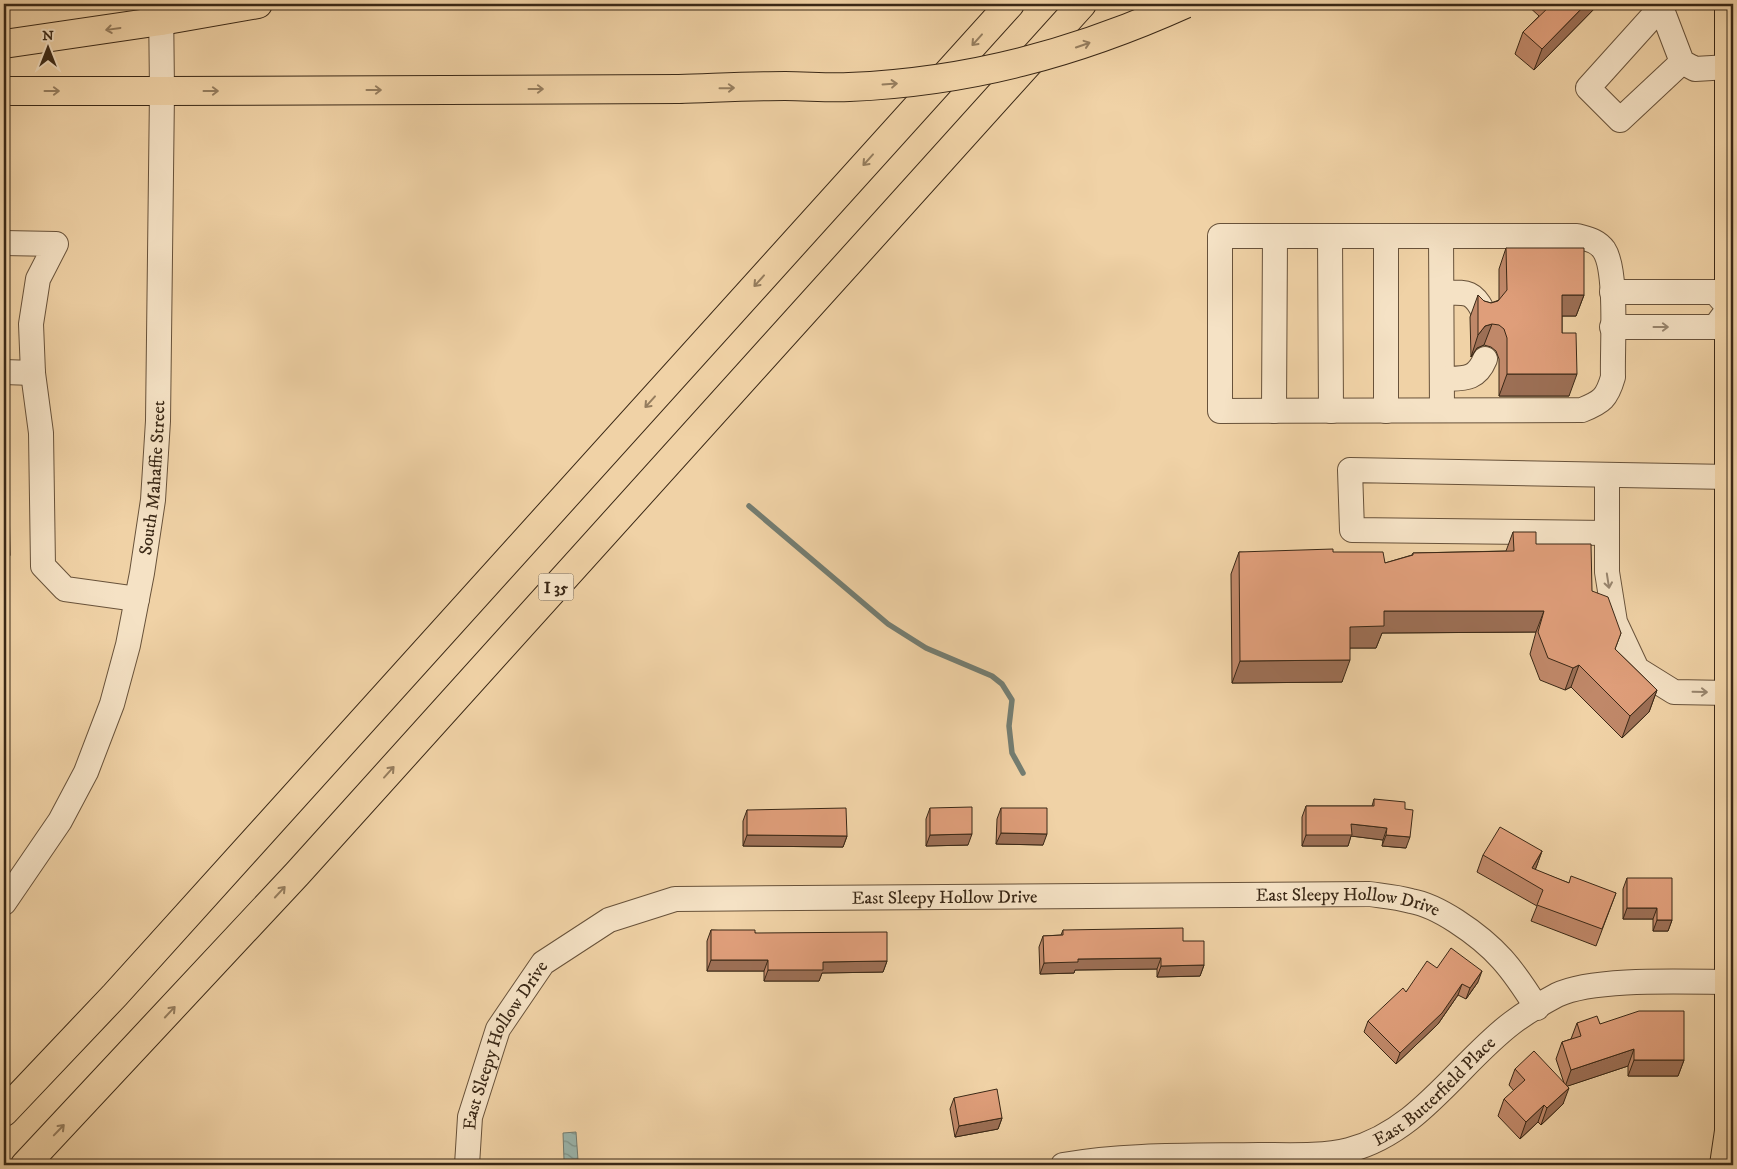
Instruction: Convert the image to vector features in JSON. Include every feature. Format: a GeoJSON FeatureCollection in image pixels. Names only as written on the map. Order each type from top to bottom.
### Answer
{"type":"FeatureCollection","features":[{"type":"Feature","properties":{"kind":"main road"},"geometry":{"type":"LineString","coordinates":[[4,44],[161,13],[258,4]]}},
{"type":"Feature","properties":{"kind":"main road"},"geometry":{"type":"LineString","coordinates":[[4,1112],[115,995],[1010,4]]}},
{"type":"Feature","properties":{"kind":"main road","name":"I 35"},"geometry":{"type":"LineString","coordinates":[[25,1165],[297,874],[1082,4]]}},
{"type":"Feature","properties":{"kind":"main road"},"geometry":{"type":"LineString","coordinates":[[4,91],[848,88],[909,83],[968,75],[1014,66],[1078,47],[1129,29],[1185,4]]}},
{"type":"Feature","properties":{"kind":"main road"},"geometry":{"type":"LineString","coordinates":[[1724,1165],[1731,1138],[1729,4]]}},
{"type":"Feature","properties":{"kind":"street"},"geometry":{"type":"LineString","coordinates":[[1682,62],[1620,120],[1588,88],[1660,5],[1682,62],[1695,69],[1729,68]]}},
{"type":"Feature","properties":{"kind":"street","name":"South Mahaffie Street"},"geometry":{"type":"LineString","coordinates":[[4,903],[60,821],[86,772],[112,704],[137,599],[153,500],[158,420],[162,91],[161,13]]}},
{"type":"Feature","properties":{"kind":"street"},"geometry":{"type":"LineString","coordinates":[[1220,236],[1330,236],[1577,236],[1593,240],[1604,250],[1611,267],[1613,377],[1608,392],[1599,403],[1582,410],[1220,411],[1220,236]]}},
{"type":"Feature","properties":{"kind":"street"},"geometry":{"type":"LineString","coordinates":[[1274,411],[1275,236]]}},
{"type":"Feature","properties":{"kind":"street"},"geometry":{"type":"LineString","coordinates":[[1330,236],[1331,411]]}},
{"type":"Feature","properties":{"kind":"street"},"geometry":{"type":"LineString","coordinates":[[1386,236],[1386,410]]}},
{"type":"Feature","properties":{"kind":"street"},"geometry":{"type":"LineString","coordinates":[[1442,236],[1442,410]]}},
{"type":"Feature","properties":{"kind":"street"},"geometry":{"type":"LineString","coordinates":[[4,243],[56,244],[38,279],[31,324],[33,373],[41,433],[42,566],[65,589],[137,599]]}},
{"type":"Feature","properties":{"kind":"street"},"geometry":{"type":"LineString","coordinates":[[1612,292],[1715,292],[1729,308],[1715,327],[1612,327]]}},
{"type":"Feature","properties":{"kind":"street"},"geometry":{"type":"LineString","coordinates":[[1442,293],[1470,294],[1477,299],[1483,311]]}},
{"type":"Feature","properties":{"kind":"street"},"geometry":{"type":"LineString","coordinates":[[1442,379],[1466,378],[1475,375],[1481,370],[1485,359]]}},
{"type":"Feature","properties":{"kind":"street"},"geometry":{"type":"LineString","coordinates":[[4,372],[33,373]]}},
{"type":"Feature","properties":{"kind":"street"},"geometry":{"type":"LineString","coordinates":[[1607,533],[1352,530],[1350,470],[1730,477]]}},
{"type":"Feature","properties":{"kind":"street"},"geometry":{"type":"LineString","coordinates":[[1607,476],[1607,572],[1615,622],[1637,669],[1674,692],[1730,705]]}},
{"type":"Feature","properties":{"kind":"street","name":"East Sleepy Hollow Drive"},"geometry":{"type":"LineString","coordinates":[[467,1165],[470,1117],[498,1029],[543,963],[609,920],[675,899],[1369,894],[1412,901],[1436,909],[1481,937],[1516,975],[1537,1008]]}},
{"type":"Feature","properties":{"kind":"street","name":"East Butterfield Place"},"geometry":{"type":"LineString","coordinates":[[1066,1165],[1145,1157],[1296,1155],[1349,1150],[1393,1130],[1423,1107],[1511,1023],[1558,995],[1580,988],[1625,983],[1731,982]]}},
{"type":"Feature","properties":{"kind":"water"},"geometry":{"type":"Polygon","coordinates":[[[576,1132],[578,1160],[564,1160],[563,1133],[576,1132]]]}},
{"type":"Feature","properties":{"kind":"building"},"geometry":{"type":"Polygon","coordinates":[[[1552,4],[1586,4],[1542,49],[1523,32],[1552,4]]]}},
{"type":"Feature","properties":{"kind":"building"},"geometry":{"type":"Polygon","coordinates":[[[1506,248],[1584,248],[1584,295],[1562,295],[1562,333],[1576,333],[1577,374],[1507,374],[1507,338],[1504,329],[1499,325],[1492,324],[1485,326],[1478,335],[1478,295],[1484,301],[1491,303],[1498,301],[1507,290],[1506,248]]]}},
{"type":"Feature","properties":{"kind":"building"},"geometry":{"type":"Polygon","coordinates":[[[4,438],[8,438],[10,555],[4,555],[4,438]]]}},
{"type":"Feature","properties":{"kind":"building"},"geometry":{"type":"Polygon","coordinates":[[[1513,532],[1536,532],[1536,544],[1591,544],[1592,591],[1608,597],[1621,633],[1615,649],[1657,690],[1630,716],[1579,665],[1573,668],[1548,658],[1538,632],[1544,611],[1384,611],[1384,626],[1350,627],[1350,660],[1240,661],[1239,552],[1333,549],[1333,552],[1383,552],[1385,563],[1413,555],[1413,553],[1514,551],[1513,532]]]}},
{"type":"Feature","properties":{"kind":"building"},"geometry":{"type":"Polygon","coordinates":[[[1374,799],[1405,802],[1405,809],[1413,810],[1410,837],[1386,835],[1387,828],[1351,824],[1352,835],[1306,835],[1306,806],[1374,806],[1374,799]]]}},
{"type":"Feature","properties":{"kind":"building"},"geometry":{"type":"Polygon","coordinates":[[[972,807],[972,834],[930,835],[930,808],[972,807]]]}},
{"type":"Feature","properties":{"kind":"building"},"geometry":{"type":"Polygon","coordinates":[[[846,808],[847,836],[747,835],[747,810],[846,808]]]}},
{"type":"Feature","properties":{"kind":"building"},"geometry":{"type":"Polygon","coordinates":[[[1001,808],[1047,808],[1047,834],[1001,833],[1001,808]]]}},
{"type":"Feature","properties":{"kind":"building"},"geometry":{"type":"Polygon","coordinates":[[[1500,827],[1542,851],[1532,868],[1569,883],[1571,876],[1616,893],[1602,929],[1537,905],[1543,890],[1483,855],[1500,827]]]}},
{"type":"Feature","properties":{"kind":"building"},"geometry":{"type":"Polygon","coordinates":[[[1627,878],[1672,878],[1672,920],[1657,920],[1657,908],[1627,908],[1627,878]]]}},
{"type":"Feature","properties":{"kind":"building"},"geometry":{"type":"Polygon","coordinates":[[[1183,928],[1183,941],[1204,941],[1204,965],[1161,966],[1161,958],[1078,959],[1078,962],[1044,963],[1043,936],[1063,935],[1063,930],[1183,928]]]}},
{"type":"Feature","properties":{"kind":"building"},"geometry":{"type":"Polygon","coordinates":[[[711,930],[755,930],[755,933],[887,932],[887,961],[823,962],[823,970],[768,970],[768,960],[711,960],[711,930]]]}},
{"type":"Feature","properties":{"kind":"building"},"geometry":{"type":"Polygon","coordinates":[[[1451,948],[1482,971],[1470,988],[1462,984],[1442,1013],[1400,1053],[1368,1021],[1403,988],[1406,992],[1427,961],[1437,968],[1451,948]]]}},
{"type":"Feature","properties":{"kind":"building"},"geometry":{"type":"Polygon","coordinates":[[[1639,1011],[1684,1011],[1684,1060],[1634,1060],[1634,1049],[1571,1070],[1562,1042],[1581,1036],[1577,1023],[1597,1016],[1600,1024],[1639,1011]]]}},
{"type":"Feature","properties":{"kind":"building"},"geometry":{"type":"Polygon","coordinates":[[[1534,1051],[1569,1088],[1547,1108],[1544,1105],[1526,1122],[1504,1099],[1525,1080],[1515,1069],[1534,1051]]]}},
{"type":"Feature","properties":{"kind":"building"},"geometry":{"type":"Polygon","coordinates":[[[997,1089],[1002,1118],[959,1126],[954,1098],[997,1089]]]}},
{"type":"Feature","properties":{"kind":"waterway"},"geometry":{"type":"LineString","coordinates":[[749,506],[888,624],[926,648],[992,676],[1002,684],[1012,700],[1009,726],[1012,753],[1023,773]]}}]}
